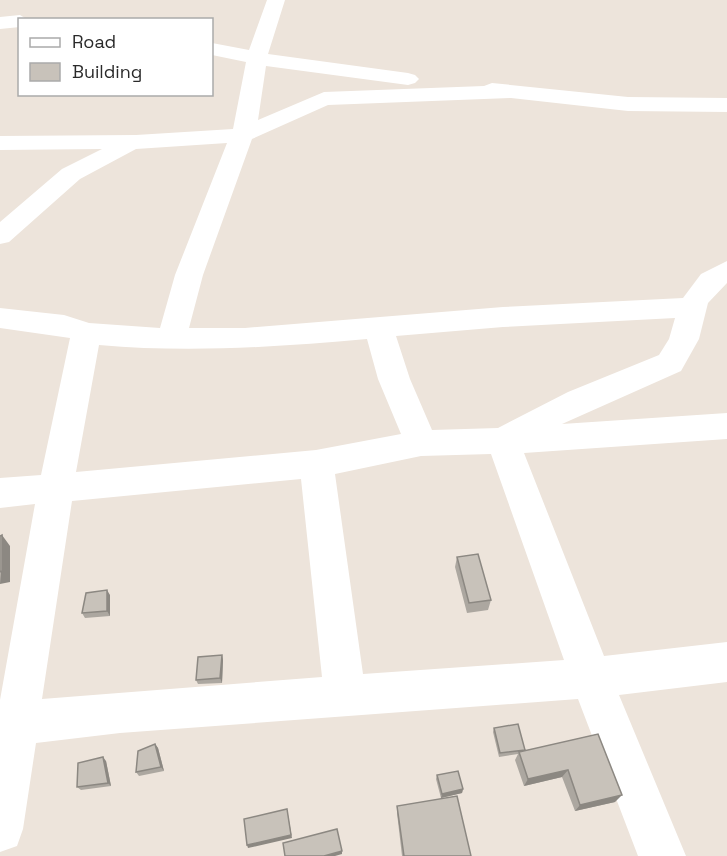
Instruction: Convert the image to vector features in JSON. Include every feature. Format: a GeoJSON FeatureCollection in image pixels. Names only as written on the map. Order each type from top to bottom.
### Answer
{"type":"FeatureCollection","features":[{"type":"Feature","properties":{"kind":"street"},"geometry":{"type":"LineString","coordinates":[[171,340],[189,275],[242,135],[252,98],[256,58],[276,0]]}},
{"type":"Feature","properties":{"kind":"street"},"geometry":{"type":"LineString","coordinates":[[0,23],[18,21]]}},
{"type":"Feature","properties":{"kind":"street"},"geometry":{"type":"LineString","coordinates":[[213,49],[256,58],[628,104],[727,105]]}},
{"type":"Feature","properties":{"kind":"street"},"geometry":{"type":"LineString","coordinates":[[0,143],[136,142],[242,135],[324,99],[513,91]]}},
{"type":"Feature","properties":{"kind":"street"},"geometry":{"type":"LineString","coordinates":[[0,236],[71,174],[98,158],[136,142]]}},
{"type":"Feature","properties":{"kind":"street"},"geometry":{"type":"LineString","coordinates":[[502,441],[579,401],[670,363],[679,353],[692,307],[700,290],[727,270]]}},
{"type":"Feature","properties":{"kind":"street"},"geometry":{"type":"LineString","coordinates":[[0,318],[64,325],[86,333],[171,340],[316,335],[378,326],[692,307]]}},
{"type":"Feature","properties":{"kind":"street"},"geometry":{"type":"LineString","coordinates":[[378,326],[394,379],[421,443]]}},
{"type":"Feature","properties":{"kind":"street"},"geometry":{"type":"LineString","coordinates":[[0,829],[9,724],[86,333]]}},
{"type":"Feature","properties":{"kind":"street"},"geometry":{"type":"LineString","coordinates":[[0,493],[316,464],[421,443],[502,441],[727,426]]}},
{"type":"Feature","properties":{"kind":"street"},"geometry":{"type":"LineString","coordinates":[[502,441],[543,541],[641,811],[662,856]]}},
{"type":"Feature","properties":{"kind":"street"},"geometry":{"type":"LineString","coordinates":[[316,464],[345,697]]}},
{"type":"Feature","properties":{"kind":"street"},"geometry":{"type":"LineString","coordinates":[[9,724],[120,712],[592,678],[727,662]]}},
{"type":"Feature","properties":{"kind":"building"},"geometry":{"type":"Polygon","coordinates":[[[2,535],[2,571],[0,572],[0,536],[2,535]]]}},
{"type":"Feature","properties":{"kind":"building"},"geometry":{"type":"Polygon","coordinates":[[[478,554],[491,600],[469,603],[457,557],[478,554]]]}},
{"type":"Feature","properties":{"kind":"building"},"geometry":{"type":"Polygon","coordinates":[[[107,590],[107,611],[82,613],[86,593],[107,590]]]}},
{"type":"Feature","properties":{"kind":"building"},"geometry":{"type":"Polygon","coordinates":[[[222,655],[220,678],[196,680],[198,657],[222,655]]]}},
{"type":"Feature","properties":{"kind":"building"},"geometry":{"type":"Polygon","coordinates":[[[518,724],[525,750],[500,753],[494,728],[518,724]]]}},
{"type":"Feature","properties":{"kind":"building"},"geometry":{"type":"Polygon","coordinates":[[[598,734],[622,795],[580,805],[568,770],[528,779],[519,752],[598,734]]]}},
{"type":"Feature","properties":{"kind":"building"},"geometry":{"type":"Polygon","coordinates":[[[155,744],[161,767],[136,772],[138,751],[155,744]]]}},
{"type":"Feature","properties":{"kind":"building"},"geometry":{"type":"Polygon","coordinates":[[[103,757],[108,783],[77,787],[78,763],[103,757]]]}},
{"type":"Feature","properties":{"kind":"building"},"geometry":{"type":"Polygon","coordinates":[[[458,771],[463,789],[442,794],[437,775],[458,771]]]}},
{"type":"Feature","properties":{"kind":"building"},"geometry":{"type":"Polygon","coordinates":[[[457,796],[471,856],[404,856],[397,806],[457,796]]]}},
{"type":"Feature","properties":{"kind":"building"},"geometry":{"type":"Polygon","coordinates":[[[287,809],[291,835],[247,845],[244,819],[287,809]]]}},
{"type":"Feature","properties":{"kind":"building"},"geometry":{"type":"Polygon","coordinates":[[[337,829],[342,851],[324,856],[285,856],[283,843],[337,829]]]}}]}
